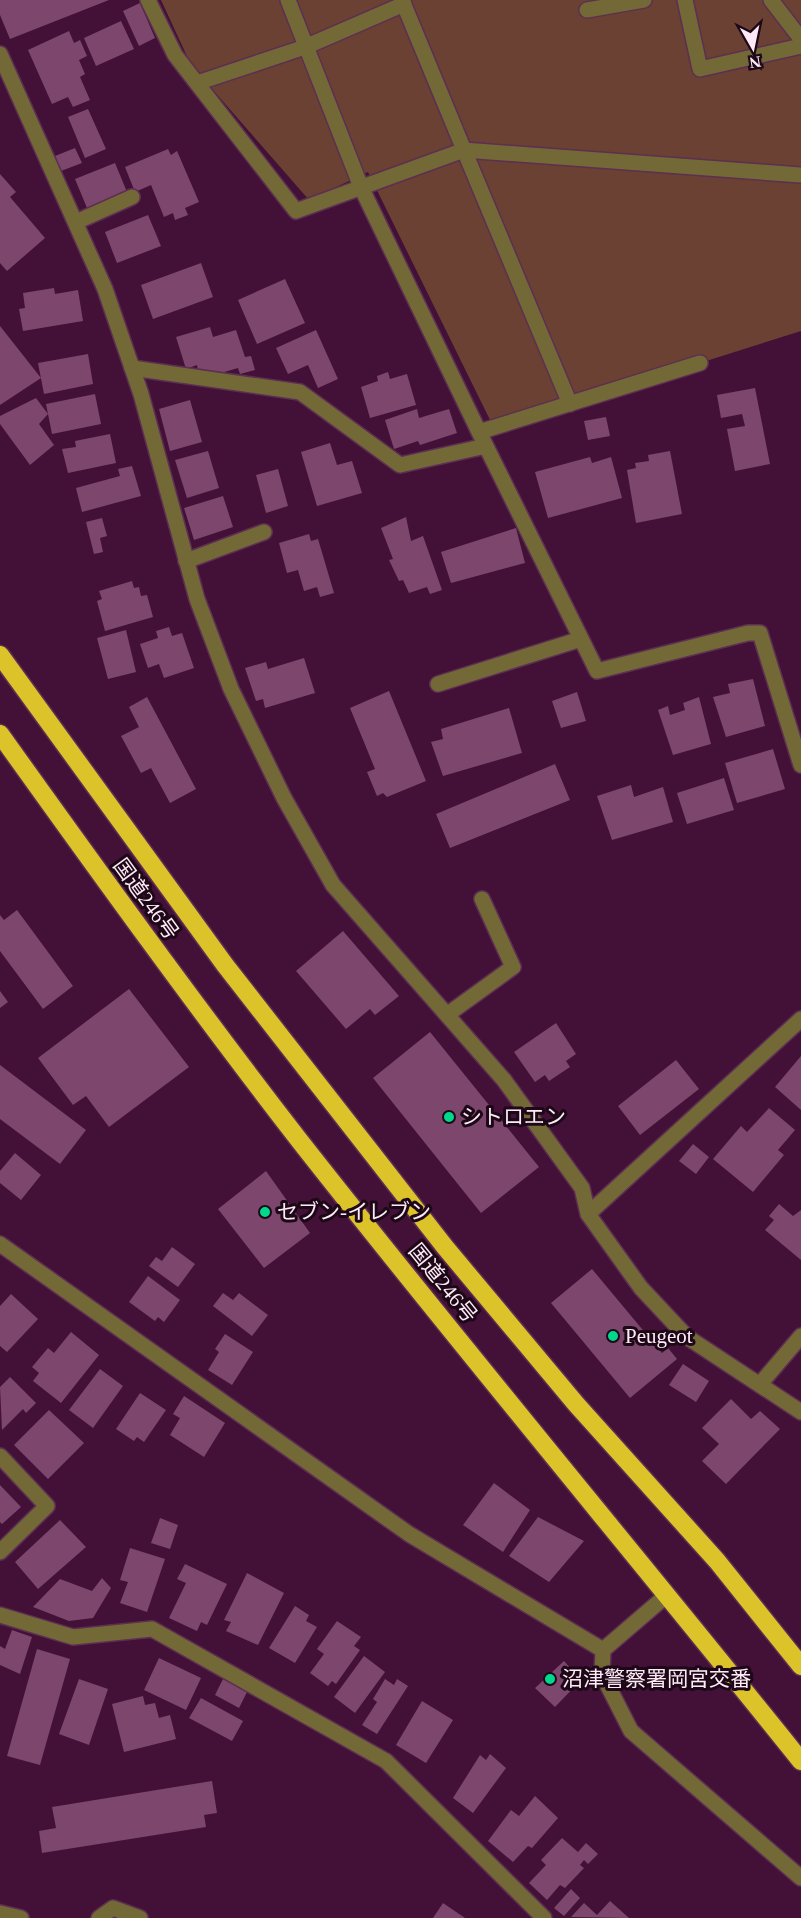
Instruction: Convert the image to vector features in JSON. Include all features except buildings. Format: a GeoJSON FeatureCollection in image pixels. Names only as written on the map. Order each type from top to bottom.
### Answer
{"type":"FeatureCollection","features":[{"type":"Feature","properties":{"kind":"highway","name":"国道246号"},"geometry":{"type":"LineString","coordinates":[[0,655],[225,965],[446,1247],[576,1404],[717,1561],[801,1666]]}},
{"type":"Feature","properties":{"kind":"highway","name":"国道246号"},"geometry":{"type":"LineString","coordinates":[[0,734],[130,917],[300,1140],[530,1430],[801,1761]]}},
{"type":"Feature","properties":{"kind":"highway"},"geometry":{"type":"LineString","coordinates":[[744,1689],[801,1771]]}},
{"type":"Feature","properties":{"kind":"street"},"geometry":{"type":"LineString","coordinates":[[148,0],[175,55],[296,211],[464,150],[801,175]]}},
{"type":"Feature","properties":{"kind":"street"},"geometry":{"type":"LineString","coordinates":[[288,0],[361,187],[597,671],[748,633],[760,633],[801,765]]}},
{"type":"Feature","properties":{"kind":"street"},"geometry":{"type":"LineString","coordinates":[[587,10],[644,0]]}},
{"type":"Feature","properties":{"kind":"street"},"geometry":{"type":"LineString","coordinates":[[685,0],[700,69],[801,46]]}},
{"type":"Feature","properties":{"kind":"street"},"geometry":{"type":"LineString","coordinates":[[771,0],[801,39]]}},
{"type":"Feature","properties":{"kind":"street"},"geometry":{"type":"LineString","coordinates":[[197,83],[305,47],[403,2],[570,404]]}},
{"type":"Feature","properties":{"kind":"street"},"geometry":{"type":"LineString","coordinates":[[0,54],[105,289],[132,368],[196,599],[231,689],[285,798],[333,885],[504,1080],[582,1188],[588,1214],[641,1288],[687,1337],[761,1383],[801,1412]]}},
{"type":"Feature","properties":{"kind":"street"},"geometry":{"type":"LineString","coordinates":[[76,222],[132,197]]}},
{"type":"Feature","properties":{"kind":"street"},"geometry":{"type":"LineString","coordinates":[[132,368],[300,392],[400,465],[483,439],[570,404],[700,363]]}},
{"type":"Feature","properties":{"kind":"street"},"geometry":{"type":"LineString","coordinates":[[186,561],[264,532]]}},
{"type":"Feature","properties":{"kind":"street"},"geometry":{"type":"LineString","coordinates":[[438,684],[581,639]]}},
{"type":"Feature","properties":{"kind":"street"},"geometry":{"type":"LineString","coordinates":[[448,1014],[513,967],[482,898]]}},
{"type":"Feature","properties":{"kind":"street"},"geometry":{"type":"LineString","coordinates":[[588,1214],[801,1019]]}},
{"type":"Feature","properties":{"kind":"street"},"geometry":{"type":"LineString","coordinates":[[0,1244],[409,1534],[603,1650]]}},
{"type":"Feature","properties":{"kind":"street"},"geometry":{"type":"LineString","coordinates":[[761,1383],[801,1336]]}},
{"type":"Feature","properties":{"kind":"street"},"geometry":{"type":"LineString","coordinates":[[0,1456],[47,1506],[0,1552]]}},
{"type":"Feature","properties":{"kind":"street"},"geometry":{"type":"LineString","coordinates":[[667,1595],[603,1650],[602,1674],[631,1731],[801,1878]]}},
{"type":"Feature","properties":{"kind":"street"},"geometry":{"type":"LineString","coordinates":[[0,1615],[73,1637],[152,1629],[386,1761],[544,1918]]}},
{"type":"Feature","properties":{"kind":"street"},"geometry":{"type":"LineString","coordinates":[[99,1918],[113,1908],[140,1918]]}},
{"type":"Feature","properties":{"kind":"street"},"geometry":{"type":"LineString","coordinates":[[0,1913],[21,1918]]}},
{"type":"Feature","properties":{"kind":"shaded area"},"geometry":{"type":"Polygon","coordinates":[[[161,0],[801,0],[801,331],[494,428],[368,172],[309,200],[191,65],[161,0]]]}},
{"type":"Feature","properties":{"kind":"place","name":"シトロエン"},"geometry":{"type":"Point","coordinates":[449,1117]}},
{"type":"Feature","properties":{"kind":"place","name":"セブン-イレブン"},"geometry":{"type":"Point","coordinates":[265,1212]}},
{"type":"Feature","properties":{"kind":"place","name":"Peugeot"},"geometry":{"type":"Point","coordinates":[613,1336]}},
{"type":"Feature","properties":{"kind":"place","name":"沼津警察署岡宮交番"},"geometry":{"type":"Point","coordinates":[550,1679]}}]}
